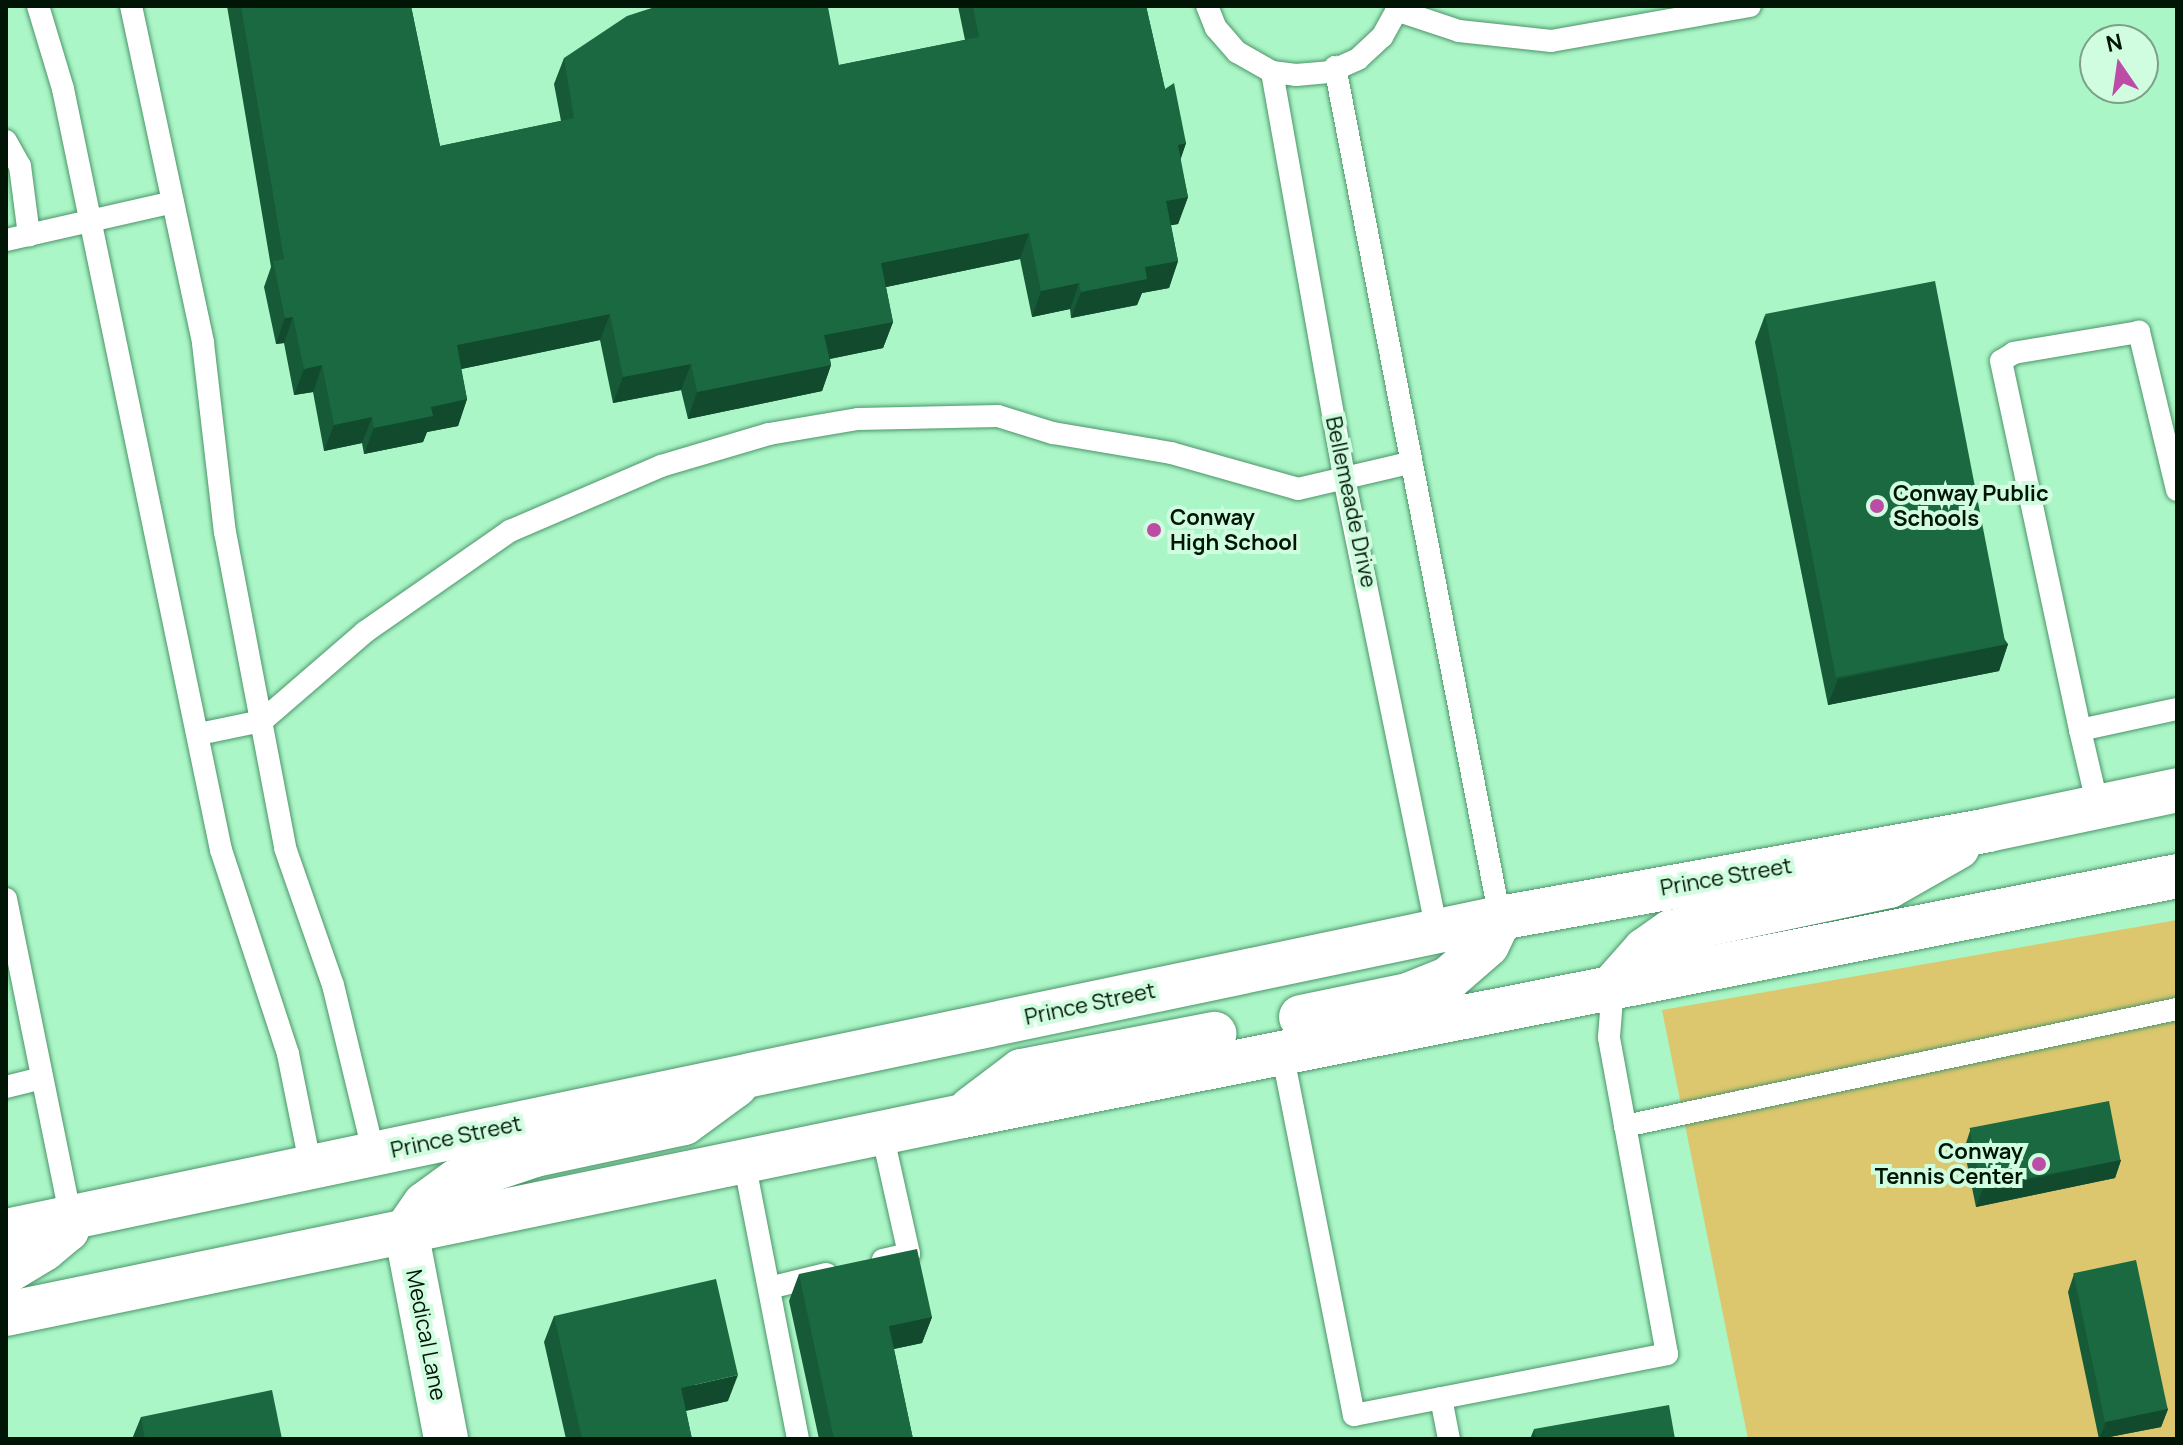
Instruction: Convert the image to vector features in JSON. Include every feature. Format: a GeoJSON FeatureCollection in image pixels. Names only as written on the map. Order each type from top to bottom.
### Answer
{"type":"FeatureCollection","features":[{"type":"Feature","properties":{"kind":"main road","name":"Prince Street"},"geometry":{"type":"LineString","coordinates":[[6,1231],[1500,918],[1988,830],[2177,790]]}},
{"type":"Feature","properties":{"kind":"main road"},"geometry":{"type":"LineString","coordinates":[[1613,986],[1645,950],[1671,932],[1889,886],[1988,830]]}},
{"type":"Feature","properties":{"kind":"main road"},"geometry":{"type":"LineString","coordinates":[[6,1314],[963,1116],[2177,876]]}},
{"type":"Feature","properties":{"kind":"main road"},"geometry":{"type":"LineString","coordinates":[[963,1116],[1021,1071],[1408,995],[1448,979],[1487,945],[1500,918]]}},
{"type":"Feature","properties":{"kind":"main road"},"geometry":{"type":"LineString","coordinates":[[406,1231],[425,1204],[457,1181],[523,1158],[684,1123],[748,1076]]}},
{"type":"Feature","properties":{"kind":"main road"},"geometry":{"type":"LineString","coordinates":[[6,1272],[67,1230],[71,1218]]}},
{"type":"Feature","properties":{"kind":"main road","name":"Medical Lane"},"geometry":{"type":"LineString","coordinates":[[406,1231],[446,1439]]}},
{"type":"Feature","properties":{"kind":"lane"},"geometry":{"type":"LineString","coordinates":[[38,6],[63,89],[221,850],[288,1054],[311,1168]]}},
{"type":"Feature","properties":{"kind":"lane"},"geometry":{"type":"LineString","coordinates":[[131,6],[203,343],[225,532],[288,863],[333,985],[374,1155]]}},
{"type":"Feature","properties":{"kind":"lane"},"geometry":{"type":"LineString","coordinates":[[1207,6],[1216,28],[1237,52],[1272,72],[1296,75],[1358,59],[1382,37],[1398,8],[1459,31],[1551,41],[1750,6]]}},
{"type":"Feature","properties":{"kind":"lane"},"geometry":{"type":"LineString","coordinates":[[1335,67],[1409,463],[1500,918]]}},
{"type":"Feature","properties":{"kind":"lane","name":"Bellemeade Drive"},"geometry":{"type":"LineString","coordinates":[[1272,72],[1344,478],[1437,931]]}},
{"type":"Feature","properties":{"kind":"lane"},"geometry":{"type":"LineString","coordinates":[[6,141],[20,166],[29,235]]}},
{"type":"Feature","properties":{"kind":"lane"},"geometry":{"type":"LineString","coordinates":[[6,240],[173,202]]}},
{"type":"Feature","properties":{"kind":"lane"},"geometry":{"type":"LineString","coordinates":[[2098,807],[2002,366],[2004,357],[2139,332],[2177,490]]}},
{"type":"Feature","properties":{"kind":"lane"},"geometry":{"type":"LineString","coordinates":[[199,734],[262,721],[365,632],[510,531],[661,466],[769,434],[858,419],[998,416],[1053,433],[1171,453],[1298,489],[1409,463]]}},
{"type":"Feature","properties":{"kind":"lane"},"geometry":{"type":"LineString","coordinates":[[2080,730],[2177,709]]}},
{"type":"Feature","properties":{"kind":"lane"},"geometry":{"type":"LineString","coordinates":[[6,899],[39,1079],[71,1218]]}},
{"type":"Feature","properties":{"kind":"lane"},"geometry":{"type":"LineString","coordinates":[[1282,1052],[1354,1415],[1667,1354],[1609,1037],[1613,986]]}},
{"type":"Feature","properties":{"kind":"lane"},"geometry":{"type":"LineString","coordinates":[[1625,1126],[2177,1009]]}},
{"type":"Feature","properties":{"kind":"lane"},"geometry":{"type":"LineString","coordinates":[[6,1087],[39,1079]]}},
{"type":"Feature","properties":{"kind":"lane"},"geometry":{"type":"LineString","coordinates":[[769,1288],[909,1254],[882,1133]]}},
{"type":"Feature","properties":{"kind":"lane"},"geometry":{"type":"LineString","coordinates":[[744,1161],[798,1439]]}},
{"type":"Feature","properties":{"kind":"lane"},"geometry":{"type":"LineString","coordinates":[[1441,1398],[1449,1439]]}},
{"type":"Feature","properties":{"kind":"shaded area"},"geometry":{"type":"Polygon","coordinates":[[[2177,920],[2177,1439],[1748,1439],[1662,1010],[2177,920]]]}},
{"type":"Feature","properties":{"kind":"building"},"geometry":{"type":"Polygon","coordinates":[[[241,6],[411,6],[440,146],[574,118],[564,58],[627,16],[658,6],[828,7],[839,65],[979,37],[973,6],[1146,6],[1165,89],[1174,83],[1186,143],[1178,145],[1188,197],[1166,201],[1178,261],[1145,267],[1147,279],[1081,292],[1079,283],[1041,291],[1029,233],[881,263],[893,322],[824,335],[831,365],[697,392],[691,364],[623,377],[610,314],[457,345],[467,399],[431,407],[433,416],[374,428],[372,417],[334,425],[322,365],[304,369],[293,317],[285,318],[273,261],[284,259],[241,6]]]}},
{"type":"Feature","properties":{"kind":"building","name":"Conway Public Schools"},"geometry":{"type":"Polygon","coordinates":[[[1935,281],[2006,644],[1836,677],[1765,314],[1935,281]]]}},
{"type":"Feature","properties":{"kind":"building","name":"Conway Tennis Center"},"geometry":{"type":"Polygon","coordinates":[[[2109,1101],[2120,1160],[1981,1187],[1970,1128],[2109,1101]]]}},
{"type":"Feature","properties":{"kind":"building"},"geometry":{"type":"Polygon","coordinates":[[[917,1249],[932,1317],[889,1326],[913,1439],[834,1439],[799,1274],[917,1249]]]}},
{"type":"Feature","properties":{"kind":"building"},"geometry":{"type":"Polygon","coordinates":[[[2136,1260],[2168,1409],[2105,1422],[2073,1273],[2136,1260]]]}},
{"type":"Feature","properties":{"kind":"building"},"geometry":{"type":"Polygon","coordinates":[[[716,1279],[738,1375],[681,1388],[692,1439],[582,1439],[554,1316],[716,1279]]]}},
{"type":"Feature","properties":{"kind":"building"},"geometry":{"type":"Polygon","coordinates":[[[272,1390],[282,1439],[145,1439],[141,1417],[272,1390]]]}},
{"type":"Feature","properties":{"kind":"building"},"geometry":{"type":"Polygon","coordinates":[[[1669,1405],[1675,1439],[1536,1439],[1534,1429],[1669,1405]]]}},
{"type":"Feature","properties":{"kind":"place","name":"Conway Public Schools"},"geometry":{"type":"Point","coordinates":[1877,506]}},
{"type":"Feature","properties":{"kind":"place","name":"Conway High School"},"geometry":{"type":"Point","coordinates":[1154,530]}},
{"type":"Feature","properties":{"kind":"place","name":"Conway Tennis Center"},"geometry":{"type":"Point","coordinates":[2039,1164]}}]}
